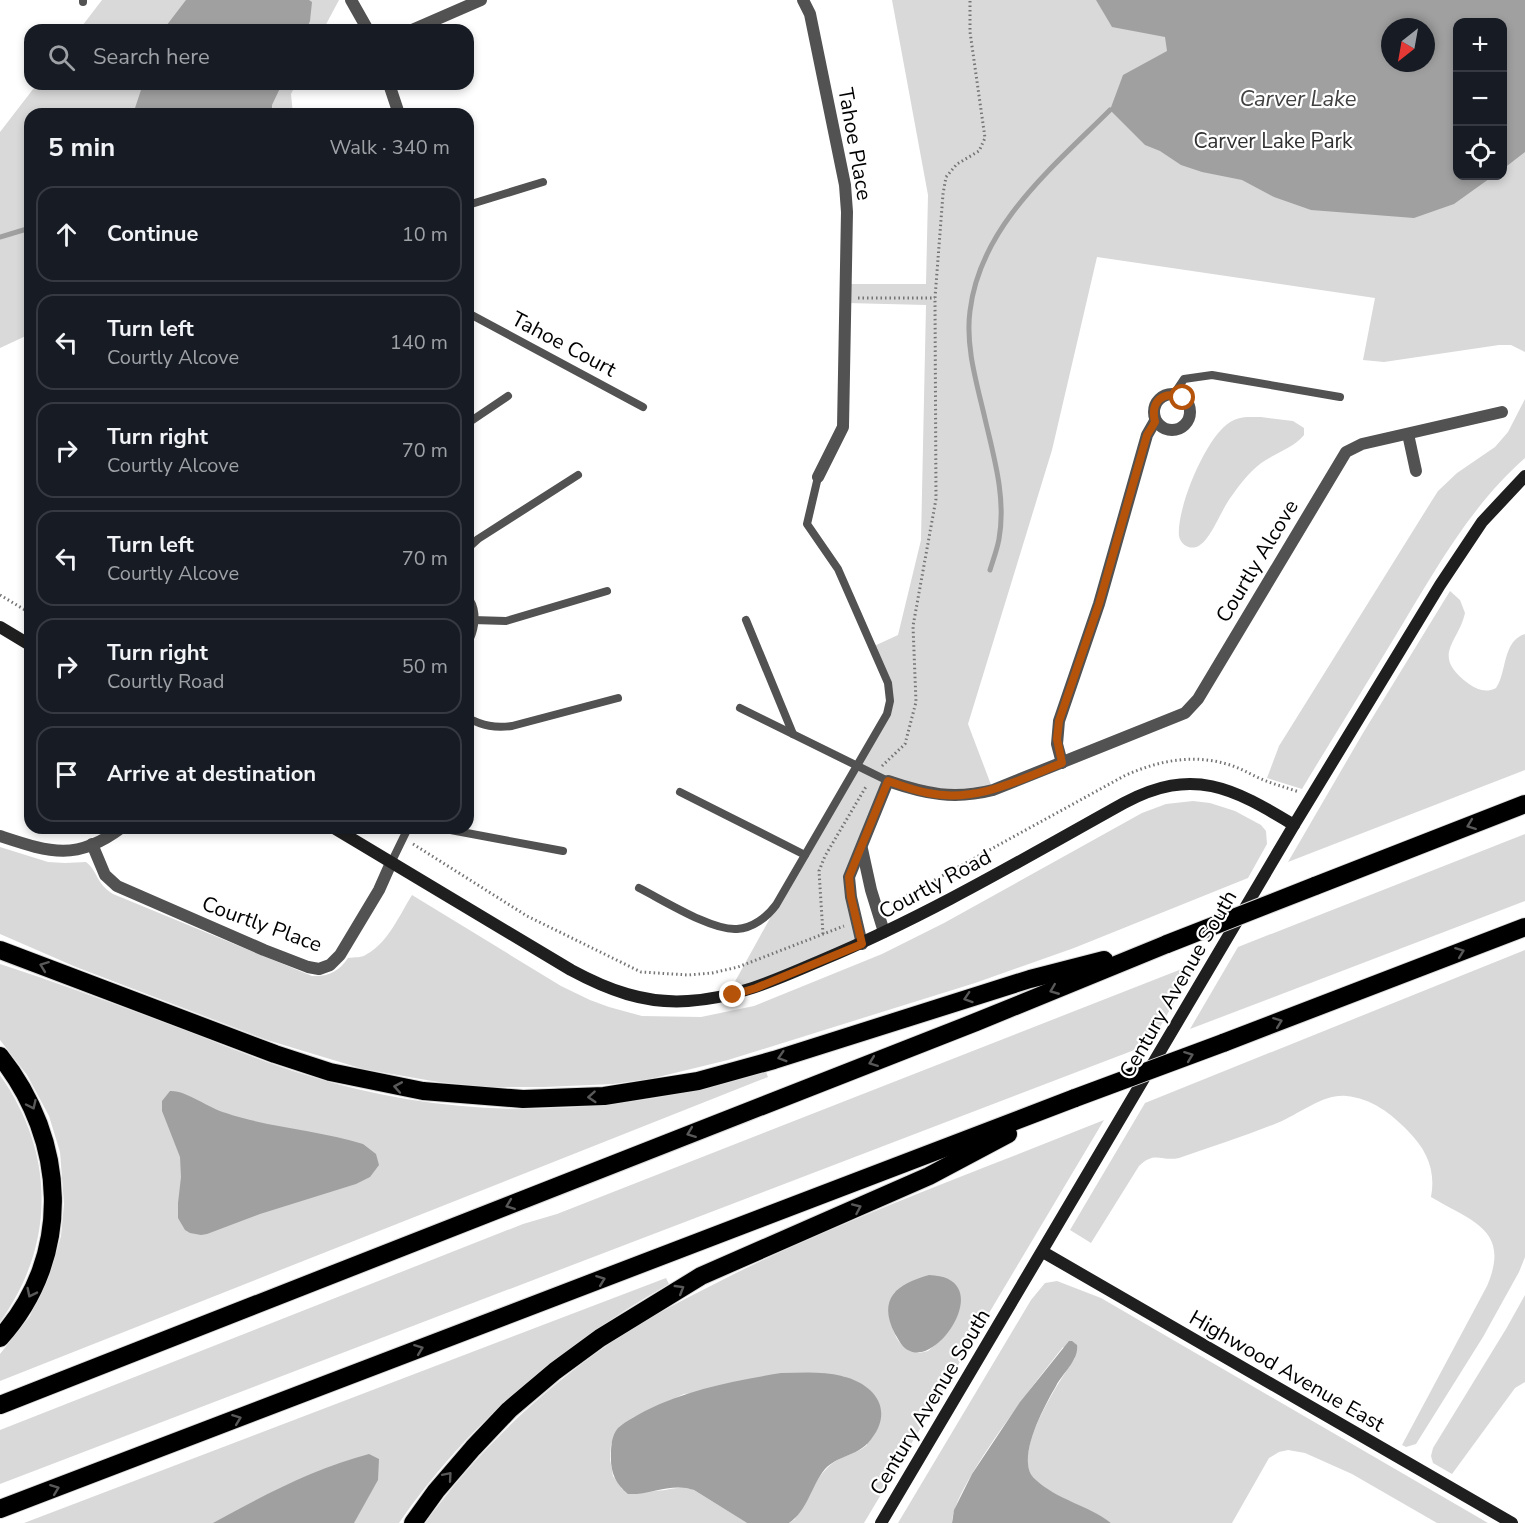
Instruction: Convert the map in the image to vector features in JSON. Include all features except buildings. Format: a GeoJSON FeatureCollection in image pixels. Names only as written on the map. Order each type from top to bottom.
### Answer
{"type":"FeatureCollection","features":[{"type":"Feature","properties":{"kind":"highway"},"geometry":{"type":"LineString","coordinates":[[0,1405],[1525,804]]}},
{"type":"Feature","properties":{"kind":"highway"},"geometry":{"type":"LineString","coordinates":[[0,1509],[1525,927]]}},
{"type":"Feature","properties":{"kind":"highway"},"geometry":{"type":"LineString","coordinates":[[0,950],[275,1054],[330,1072],[386,1085],[432,1092],[495,1098],[540,1099],[604,1096],[699,1081],[774,1060],[1030,979],[1167,944]]}},
{"type":"Feature","properties":{"kind":"highway"},"geometry":{"type":"LineString","coordinates":[[0,1056],[27,1095],[41,1126],[50,1160],[53,1202],[50,1238],[39,1274],[25,1304],[0,1338]]}},
{"type":"Feature","properties":{"kind":"highway"},"geometry":{"type":"LineString","coordinates":[[413,1523],[444,1482],[509,1410],[555,1371],[600,1338],[701,1276],[928,1176],[1075,1098]]}},
{"type":"Feature","properties":{"kind":"street"},"geometry":{"type":"LineString","coordinates":[[351,0],[365,24]]}},
{"type":"Feature","properties":{"kind":"street"},"geometry":{"type":"LineString","coordinates":[[426,24],[481,0]]}},
{"type":"Feature","properties":{"kind":"street","name":"Tahoe Place"},"geometry":{"type":"LineString","coordinates":[[803,0],[810,14],[848,212],[843,427],[818,477]]}},
{"type":"Feature","properties":{"kind":"street"},"geometry":{"type":"LineString","coordinates":[[391,90],[397,108]]}},
{"type":"Feature","properties":{"kind":"street"},"geometry":{"type":"LineString","coordinates":[[1174,394],[1183,398],[1189,406],[1190,414],[1187,423],[1179,430],[1172,431],[1162,428],[1155,422],[1153,412],[1155,404],[1162,396],[1174,394]]}},
{"type":"Feature","properties":{"kind":"street","name":"Courtly Alcove"},"geometry":{"type":"LineString","coordinates":[[888,781],[930,794],[974,795],[993,790],[1173,720],[1187,712],[1198,699],[1344,454],[1356,446],[1502,412]]}},
{"type":"Feature","properties":{"kind":"street"},"geometry":{"type":"LineString","coordinates":[[1062,763],[1057,739],[1060,716],[1099,604],[1147,435],[1155,422]]}},
{"type":"Feature","properties":{"kind":"street"},"geometry":{"type":"LineString","coordinates":[[1408,434],[1416,471]]}},
{"type":"Feature","properties":{"kind":"street","name":"Century Avenue South"},"geometry":{"type":"LineString","coordinates":[[881,1523],[1294,825],[1451,567],[1489,514],[1525,476]]}},
{"type":"Feature","properties":{"kind":"street"},"geometry":{"type":"LineString","coordinates":[[0,627],[24,641]]}},
{"type":"Feature","properties":{"kind":"street"},"geometry":{"type":"LineString","coordinates":[[862,944],[851,897],[849,877],[888,781]]}},
{"type":"Feature","properties":{"kind":"street","name":"Courtly Road"},"geometry":{"type":"LineString","coordinates":[[344,834],[598,985],[637,998],[686,1002],[733,995],[756,988],[862,944],[942,904],[1130,800],[1166,786],[1197,784],[1222,788],[1248,798],[1294,825]]}},
{"type":"Feature","properties":{"kind":"street"},"geometry":{"type":"LineString","coordinates":[[0,836],[55,852],[74,850],[92,844],[110,834]]}},
{"type":"Feature","properties":{"kind":"street","name":"Courtly Place"},"geometry":{"type":"LineString","coordinates":[[92,844],[105,875],[117,886],[264,950],[316,968],[330,965],[340,955],[379,890],[391,863]]}},
{"type":"Feature","properties":{"kind":"street"},"geometry":{"type":"LineString","coordinates":[[862,849],[871,890],[884,932]]}},
{"type":"Feature","properties":{"kind":"street","name":"Highwood Avenue East"},"geometry":{"type":"LineString","coordinates":[[1043,1252],[1512,1523]]}},
{"type":"Feature","properties":{"kind":"lane"},"geometry":{"type":"LineString","coordinates":[[474,203],[543,182]]}},
{"type":"Feature","properties":{"kind":"lane","name":"Tahoe Court"},"geometry":{"type":"LineString","coordinates":[[474,316],[644,407]]}},
{"type":"Feature","properties":{"kind":"lane"},"geometry":{"type":"LineString","coordinates":[[1174,394],[1184,379],[1212,375],[1340,397]]}},
{"type":"Feature","properties":{"kind":"lane"},"geometry":{"type":"LineString","coordinates":[[474,419],[508,396]]}},
{"type":"Feature","properties":{"kind":"lane"},"geometry":{"type":"LineString","coordinates":[[474,543],[578,475]]}},
{"type":"Feature","properties":{"kind":"lane"},"geometry":{"type":"LineString","coordinates":[[639,888],[722,927],[738,929],[767,916],[776,905],[887,714],[890,701],[888,683],[838,569],[807,524],[818,477]]}},
{"type":"Feature","properties":{"kind":"lane"},"geometry":{"type":"LineString","coordinates":[[474,620],[506,621],[607,591]]}},
{"type":"Feature","properties":{"kind":"lane"},"geometry":{"type":"LineString","coordinates":[[746,620],[793,734]]}},
{"type":"Feature","properties":{"kind":"lane"},"geometry":{"type":"LineString","coordinates":[[474,721],[497,728],[512,726],[618,698]]}},
{"type":"Feature","properties":{"kind":"lane"},"geometry":{"type":"LineString","coordinates":[[740,708],[888,781]]}},
{"type":"Feature","properties":{"kind":"lane"},"geometry":{"type":"LineString","coordinates":[[680,792],[805,855]]}},
{"type":"Feature","properties":{"kind":"lane"},"geometry":{"type":"LineString","coordinates":[[391,863],[405,834]]}},
{"type":"Feature","properties":{"kind":"lane"},"geometry":{"type":"LineString","coordinates":[[474,834],[563,850]]}},
{"type":"Feature","properties":{"kind":"path"},"geometry":{"type":"LineString","coordinates":[[823,934],[819,871],[825,856],[874,774],[905,744],[916,702],[913,626],[936,499],[935,298],[943,194],[946,177],[957,164],[979,151],[986,138],[970,33],[970,0]]}},
{"type":"Feature","properties":{"kind":"path"},"geometry":{"type":"LineString","coordinates":[[847,298],[935,298]]}},
{"type":"Feature","properties":{"kind":"path"},"geometry":{"type":"LineString","coordinates":[[0,595],[24,609]]}},
{"type":"Feature","properties":{"kind":"green space"},"geometry":{"type":"Polygon","coordinates":[[[102,0],[339,0],[326,24],[84,24],[102,0]]]}},
{"type":"Feature","properties":{"kind":"green space","name":"Carver Lake Park"},"geometry":{"type":"Polygon","coordinates":[[[892,0],[1525,0],[1525,352],[1511,345],[1499,345],[1384,362],[1363,360],[1375,298],[1097,257],[1052,450],[968,724],[993,790],[973,795],[888,781],[849,877],[862,944],[727,996],[890,701],[872,647],[898,635],[921,540],[926,305],[847,303],[847,284],[926,284],[928,195],[892,0]]]}},
{"type":"Feature","properties":{"kind":"green space"},"geometry":{"type":"Polygon","coordinates":[[[32,90],[293,90],[291,94],[292,108],[24,108],[24,337],[0,348],[0,132],[32,90]]]}},
{"type":"Feature","properties":{"kind":"green space"},"geometry":{"type":"Polygon","coordinates":[[[1525,399],[1525,458],[1486,499],[1452,544],[1302,789],[1267,778],[1279,746],[1438,491],[1457,473],[1495,447],[1508,432],[1525,399]]]}},
{"type":"Feature","properties":{"kind":"green space"},"geometry":{"type":"Polygon","coordinates":[[[1244,417],[1293,421],[1304,428],[1304,435],[1293,445],[1258,465],[1230,499],[1204,542],[1194,548],[1187,546],[1180,540],[1179,524],[1188,490],[1204,454],[1224,427],[1234,420],[1244,417]]]}},
{"type":"Feature","properties":{"kind":"green space"},"geometry":{"type":"Polygon","coordinates":[[[1450,591],[1460,600],[1465,613],[1449,657],[1457,674],[1472,686],[1485,691],[1496,688],[1512,643],[1525,634],[1525,770],[1288,862],[1363,733],[1450,591]]]}},
{"type":"Feature","properties":{"kind":"green space"},"geometry":{"type":"Polygon","coordinates":[[[1193,801],[1210,803],[1235,811],[1261,825],[1266,831],[1267,844],[1248,878],[1074,948],[975,983],[728,1060],[650,1079],[613,1084],[489,1087],[438,1082],[363,1069],[267,1040],[76,967],[0,934],[0,847],[48,862],[86,862],[103,886],[113,894],[312,976],[333,972],[348,958],[363,956],[374,949],[393,928],[412,895],[561,986],[590,1000],[642,1016],[701,1017],[754,1006],[882,954],[944,923],[1142,813],[1166,804],[1193,801]]]}},
{"type":"Feature","properties":{"kind":"green space"},"geometry":{"type":"Polygon","coordinates":[[[1525,834],[1525,901],[1190,1029],[1238,947],[1525,834]]]}},
{"type":"Feature","properties":{"kind":"green space"},"geometry":{"type":"Polygon","coordinates":[[[1525,950],[1525,1257],[1483,1337],[1416,1444],[1406,1447],[1402,1445],[1487,1286],[1493,1267],[1494,1252],[1491,1240],[1474,1221],[1431,1197],[1431,1170],[1425,1153],[1408,1131],[1372,1103],[1355,1097],[1338,1096],[1313,1104],[1290,1117],[1244,1136],[1179,1158],[1154,1157],[1139,1166],[1091,1243],[1070,1230],[1145,1103],[1525,950]]]}},
{"type":"Feature","properties":{"kind":"green space"},"geometry":{"type":"Polygon","coordinates":[[[1197,963],[1150,1044],[0,1484],[0,1430],[523,1224],[557,1214],[1197,963]]]}},
{"type":"Feature","properties":{"kind":"green space"},"geometry":{"type":"Polygon","coordinates":[[[0,964],[306,1075],[363,1091],[421,1101],[478,1107],[536,1109],[594,1106],[651,1099],[766,1072],[768,1077],[0,1381],[0,1354],[30,1316],[51,1270],[61,1236],[64,1204],[60,1152],[49,1116],[27,1075],[0,1040],[0,964]]]}},
{"type":"Feature","properties":{"kind":"green space"},"geometry":{"type":"Polygon","coordinates":[[[0,1075],[18,1105],[31,1136],[39,1167],[42,1198],[39,1230],[31,1261],[18,1292],[0,1322],[0,1075]]]}},
{"type":"Feature","properties":{"kind":"green space"},"geometry":{"type":"Polygon","coordinates":[[[1104,1120],[864,1523],[789,1523],[795,1519],[827,1468],[837,1460],[867,1445],[867,1388],[843,1376],[684,1394],[632,1418],[611,1444],[610,1459],[613,1476],[622,1489],[652,1491],[680,1488],[694,1490],[747,1523],[425,1523],[465,1472],[509,1426],[557,1383],[640,1324],[736,1273],[827,1231],[1104,1120]],[[895,1292],[892,1297],[890,1318],[894,1333],[901,1344],[919,1353],[928,1351],[941,1340],[895,1292]]]}},
{"type":"Feature","properties":{"kind":"green space"},"geometry":{"type":"Polygon","coordinates":[[[666,1278],[669,1284],[591,1333],[520,1388],[456,1450],[399,1523],[24,1523],[666,1278]]]}},
{"type":"Feature","properties":{"kind":"green space"},"geometry":{"type":"Polygon","coordinates":[[[1057,1281],[1101,1298],[1488,1523],[1437,1523],[1352,1474],[1305,1453],[1288,1450],[1269,1458],[1232,1523],[1111,1523],[1062,1498],[1044,1486],[1035,1479],[1029,1468],[1028,1453],[1032,1436],[1049,1400],[1075,1358],[1063,1347],[1017,1407],[981,1460],[956,1506],[952,1523],[898,1523],[1031,1300],[1045,1283],[1057,1281]]]}},
{"type":"Feature","properties":{"kind":"green space"},"geometry":{"type":"Polygon","coordinates":[[[1525,1295],[1525,1382],[1515,1388],[1452,1474],[1433,1463],[1431,1456],[1433,1448],[1525,1295]]]}},
{"type":"Feature","properties":{"kind":"water"},"geometry":{"type":"Polygon","coordinates":[[[186,0],[309,0],[312,2],[309,24],[168,24],[186,0]]]}},
{"type":"Feature","properties":{"kind":"water","name":"Carver Lake"},"geometry":{"type":"Polygon","coordinates":[[[1096,0],[1525,0],[1525,152],[1507,166],[1507,18],[1453,18],[1453,180],[1487,180],[1454,204],[1414,218],[1311,210],[1274,197],[1242,180],[1181,165],[1160,151],[1145,145],[1110,110],[1123,75],[1167,51],[1165,37],[1112,27],[1096,0]]]}},
{"type":"Feature","properties":{"kind":"water"},"geometry":{"type":"Polygon","coordinates":[[[141,90],[279,90],[272,108],[135,108],[141,90]]]}},
{"type":"Feature","properties":{"kind":"water"},"geometry":{"type":"Polygon","coordinates":[[[170,1091],[183,1093],[219,1111],[243,1118],[363,1144],[376,1154],[379,1165],[370,1177],[356,1184],[260,1214],[207,1234],[190,1233],[185,1230],[178,1218],[180,1157],[162,1111],[162,1101],[170,1091]]]}},
{"type":"Feature","properties":{"kind":"water"},"geometry":{"type":"Polygon","coordinates":[[[929,1275],[949,1279],[959,1290],[961,1304],[956,1319],[947,1334],[935,1345],[922,1352],[910,1351],[903,1346],[895,1334],[888,1311],[889,1302],[899,1288],[929,1275]]]}},
{"type":"Feature","properties":{"kind":"water"},"geometry":{"type":"Polygon","coordinates":[[[1069,1341],[1077,1345],[1076,1356],[1056,1386],[1039,1419],[1030,1447],[1029,1471],[1035,1479],[1053,1492],[1093,1511],[1111,1523],[952,1523],[954,1510],[972,1474],[1020,1402],[1069,1341]]]}},
{"type":"Feature","properties":{"kind":"water"},"geometry":{"type":"Polygon","coordinates":[[[781,1373],[827,1373],[855,1380],[873,1393],[879,1402],[881,1411],[876,1432],[868,1443],[825,1469],[801,1511],[789,1523],[747,1523],[694,1490],[686,1488],[678,1487],[628,1494],[614,1477],[611,1466],[612,1440],[618,1428],[628,1421],[661,1403],[695,1391],[781,1373]]]}},
{"type":"Feature","properties":{"kind":"water"},"geometry":{"type":"Polygon","coordinates":[[[369,1454],[379,1459],[378,1480],[354,1523],[213,1523],[309,1475],[369,1454]]]}},
{"type":"Feature","properties":{"kind":"waterway"},"geometry":{"type":"LineString","coordinates":[[990,570],[999,539],[1001,510],[996,466],[976,381],[969,339],[970,311],[977,280],[988,252],[1022,200],[1110,110]]}},
{"type":"Feature","properties":{"kind":"waterway"},"geometry":{"type":"LineString","coordinates":[[0,237],[24,230]]}},
{"type":"Feature","properties":{"kind":"route"},"geometry":{"type":"LineString","coordinates":[[733,995],[756,988],[862,944],[851,897],[849,877],[888,781],[930,794],[974,795],[1062,763],[1057,739],[1061,712],[1099,604],[1147,435],[1155,422],[1153,412],[1155,404],[1162,396],[1174,394],[1183,398]]}}]}
